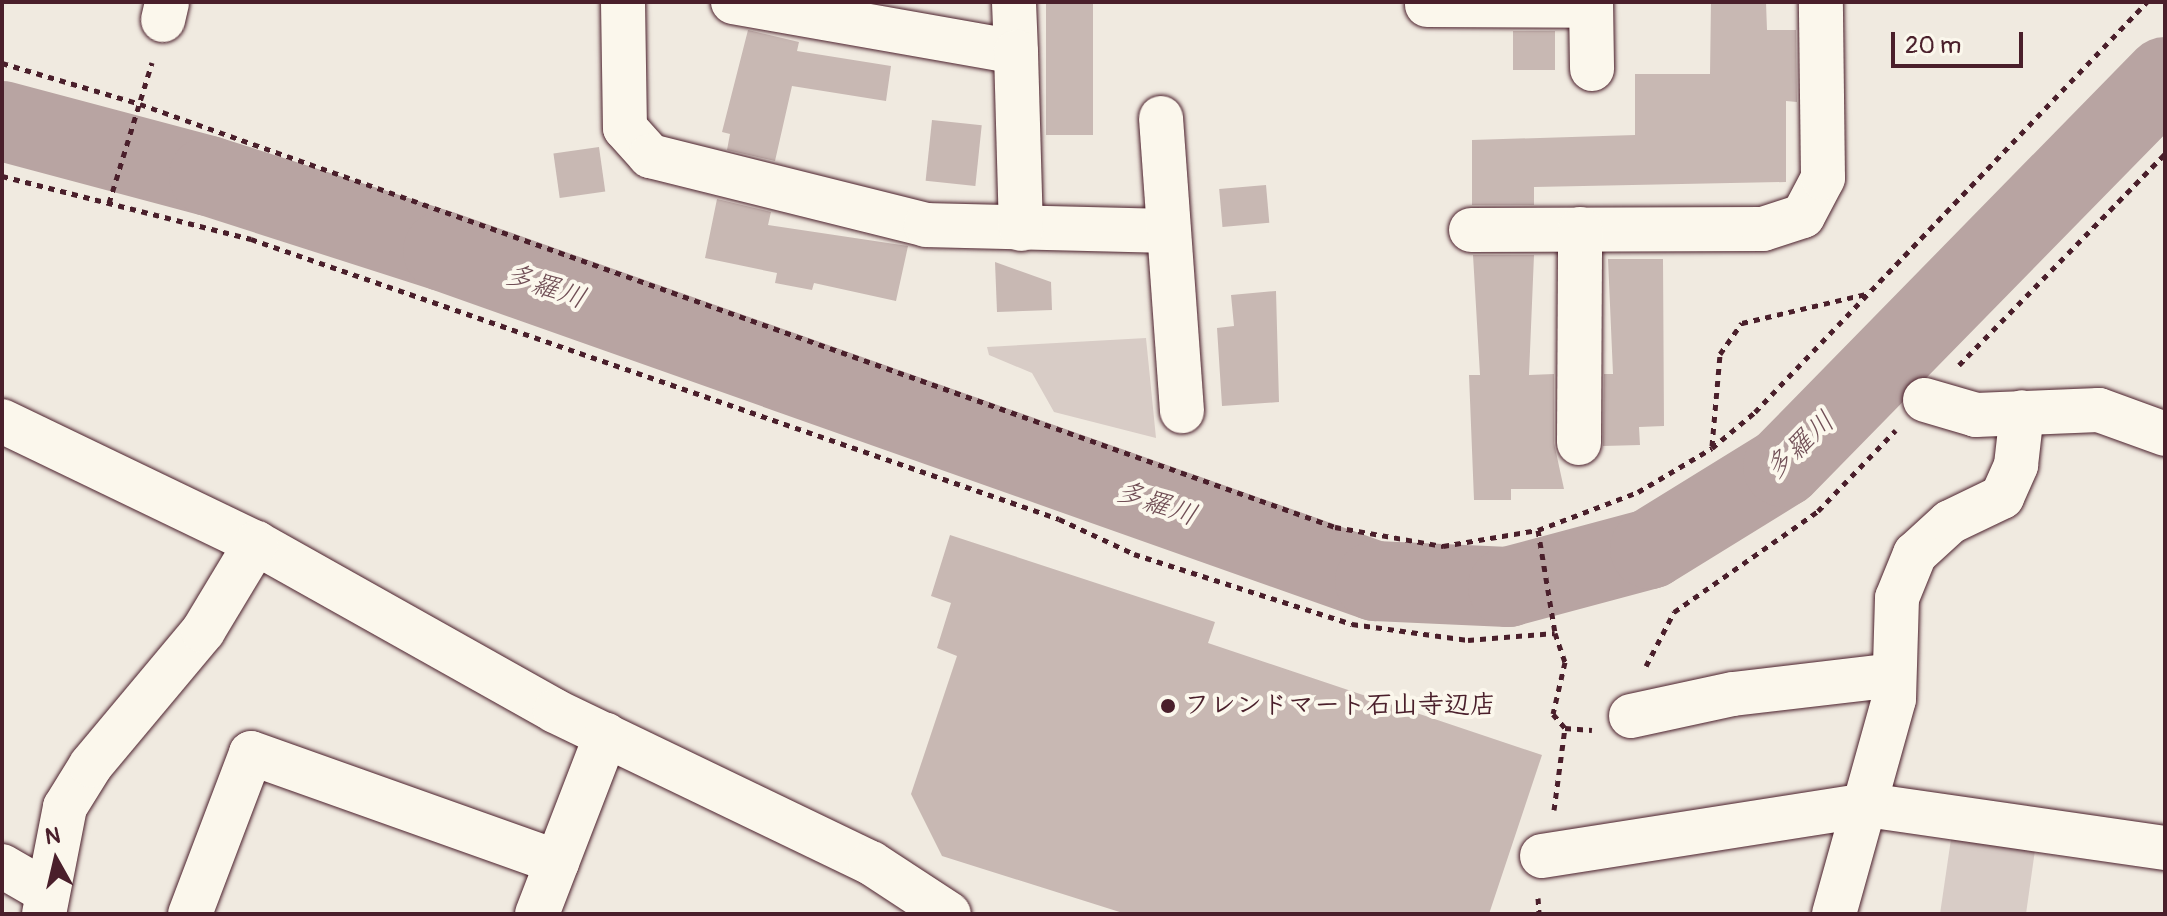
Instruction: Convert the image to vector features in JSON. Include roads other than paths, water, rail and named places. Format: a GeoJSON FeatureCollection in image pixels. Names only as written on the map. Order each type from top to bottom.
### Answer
{"type":"FeatureCollection","features":[{"type":"Feature","properties":{"kind":"street"},"geometry":{"type":"LineString","coordinates":[[623,2],[625,128],[650,156],[926,225],[1168,231]]}},
{"type":"Feature","properties":{"kind":"street"},"geometry":{"type":"LineString","coordinates":[[733,2],[1016,52]]}},
{"type":"Feature","properties":{"kind":"street"},"geometry":{"type":"LineString","coordinates":[[1014,2],[1021,229]]}},
{"type":"Feature","properties":{"kind":"street"},"geometry":{"type":"LineString","coordinates":[[1471,230],[1763,229],[1803,216],[1823,178],[1821,2]]}},
{"type":"Feature","properties":{"kind":"street"},"geometry":{"type":"LineString","coordinates":[[1427,5],[1591,4],[1592,69]]}},
{"type":"Feature","properties":{"kind":"street"},"geometry":{"type":"LineString","coordinates":[[1161,118],[1182,411]]}},
{"type":"Feature","properties":{"kind":"street"},"geometry":{"type":"LineString","coordinates":[[1579,443],[1580,229]]}},
{"type":"Feature","properties":{"kind":"street"},"geometry":{"type":"LineString","coordinates":[[1925,400],[1976,415],[2099,410],[2165,434]]}},
{"type":"Feature","properties":{"kind":"street"},"geometry":{"type":"LineString","coordinates":[[1834,914],[1882,762],[1894,675],[1897,598],[1915,554],[1950,522],[2002,497],[2016,465],[2022,412]]}},
{"type":"Feature","properties":{"kind":"street"},"geometry":{"type":"LineString","coordinates":[[2,421],[256,543],[606,735],[871,863],[949,914]]}},
{"type":"Feature","properties":{"kind":"street"},"geometry":{"type":"LineString","coordinates":[[2,866],[46,903],[65,807],[91,765],[203,631],[256,543]]}},
{"type":"Feature","properties":{"kind":"street"},"geometry":{"type":"LineString","coordinates":[[1631,716],[1733,694],[1894,675]]}},
{"type":"Feature","properties":{"kind":"street"},"geometry":{"type":"LineString","coordinates":[[537,914],[606,735]]}},
{"type":"Feature","properties":{"kind":"street"},"geometry":{"type":"LineString","coordinates":[[190,914],[251,753],[557,862]]}},
{"type":"Feature","properties":{"kind":"street"},"geometry":{"type":"LineString","coordinates":[[1542,856],[1867,805],[2165,848]]}},
{"type":"Feature","properties":{"kind":"waterway","name":"多羅川"},"geometry":{"type":"LineString","coordinates":[[2,121],[209,176],[443,251],[1375,581],[1508,587],[1650,549],[1783,467],[2165,77]]}},
{"type":"Feature","properties":{"kind":"place","name":"フレンドマート石山寺辺店"},"geometry":{"type":"Point","coordinates":[1168,706]}}]}
